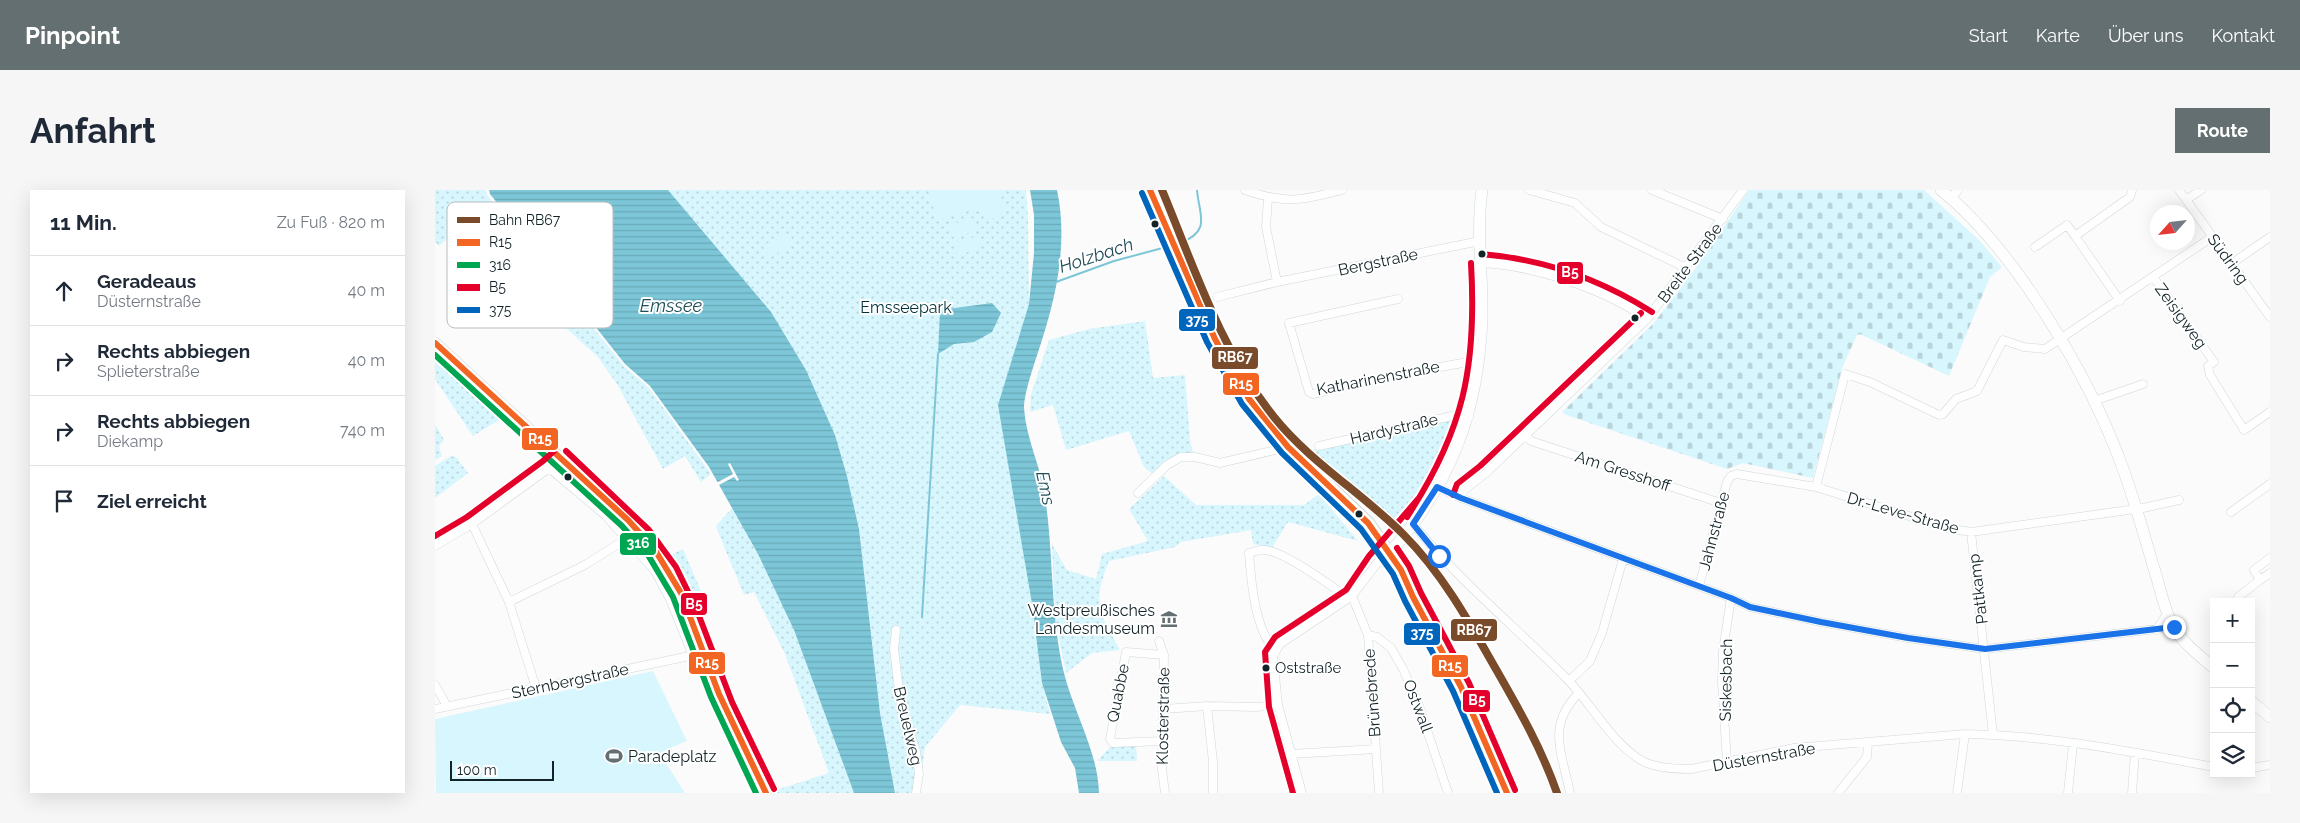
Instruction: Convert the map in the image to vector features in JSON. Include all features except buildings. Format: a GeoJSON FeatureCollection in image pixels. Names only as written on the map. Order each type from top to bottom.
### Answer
{"type":"FeatureCollection","features":[{"type":"Feature","properties":{"kind":"main road"},"geometry":{"type":"LineString","coordinates":[[1150,190],[1228,364],[1249,399],[1288,447],[1368,523],[1387,553],[1401,570],[1413,597],[1461,686],[1507,793]]}},
{"type":"Feature","properties":{"kind":"street"},"geometry":{"type":"LineString","coordinates":[[1245,190],[1268,198],[1284,200],[1315,197],[1342,190]]}},
{"type":"Feature","properties":{"kind":"street"},"geometry":{"type":"LineString","coordinates":[[1303,793],[1278,705],[1273,656],[1275,649],[1350,597],[1413,524],[1437,487],[1458,448],[1469,417],[1479,360],[1482,320],[1480,241],[1482,190]]}},
{"type":"Feature","properties":{"kind":"street"},"geometry":{"type":"LineString","coordinates":[[1529,190],[1575,203],[1601,227],[1686,268]]}},
{"type":"Feature","properties":{"kind":"street"},"geometry":{"type":"LineString","coordinates":[[1652,190],[1723,219]]}},
{"type":"Feature","properties":{"kind":"street","name":"Breite Straße"},"geometry":{"type":"LineString","coordinates":[[1461,498],[1465,490],[1487,473],[1647,319],[1743,190]]}},
{"type":"Feature","properties":{"kind":"street"},"geometry":{"type":"LineString","coordinates":[[1941,190],[1955,194],[2003,255],[2031,294],[2060,340],[2095,401],[2123,468],[2167,614],[2182,640],[2210,664]]}},
{"type":"Feature","properties":{"kind":"street"},"geometry":{"type":"LineString","coordinates":[[2075,236],[2130,197],[2131,190]]}},
{"type":"Feature","properties":{"kind":"street","name":"Südring"},"geometry":{"type":"LineString","coordinates":[[2179,190],[2270,317]]}},
{"type":"Feature","properties":{"kind":"street"},"geometry":{"type":"LineString","coordinates":[[2186,200],[2201,190]]}},
{"type":"Feature","properties":{"kind":"street"},"geometry":{"type":"LineString","coordinates":[[1268,198],[1266,227],[1277,282]]}},
{"type":"Feature","properties":{"kind":"street"},"geometry":{"type":"LineString","coordinates":[[2035,247],[2067,225],[2119,300]]}},
{"type":"Feature","properties":{"kind":"street"},"geometry":{"type":"LineString","coordinates":[[1816,487],[1845,374],[1870,382],[1939,415],[1947,412],[1956,399],[1977,391],[2003,340],[2039,350],[2045,349],[2212,237]]}},
{"type":"Feature","properties":{"kind":"street"},"geometry":{"type":"LineString","coordinates":[[2231,264],[2270,237]]}},
{"type":"Feature","properties":{"kind":"street","name":"Bergstraße"},"geometry":{"type":"LineString","coordinates":[[1217,297],[1277,282],[1480,241]]}},
{"type":"Feature","properties":{"kind":"street"},"geometry":{"type":"LineString","coordinates":[[1480,263],[1508,265],[1568,281],[1629,306],[1647,319]]}},
{"type":"Feature","properties":{"kind":"street","name":"Zeisigweg"},"geometry":{"type":"LineString","coordinates":[[2153,278],[2214,362],[2208,366],[2209,374],[2244,430],[2270,412]]}},
{"type":"Feature","properties":{"kind":"street","name":"Katharinenstraße"},"geometry":{"type":"LineString","coordinates":[[1398,299],[1289,323],[1309,392],[1313,394],[1391,376],[1479,360]]}},
{"type":"Feature","properties":{"kind":"street"},"geometry":{"type":"LineString","coordinates":[[435,343],[628,520],[655,550],[681,593],[699,654]]}},
{"type":"Feature","properties":{"kind":"street"},"geometry":{"type":"LineString","coordinates":[[2095,401],[2143,384]]}},
{"type":"Feature","properties":{"kind":"street","name":"Hardystraße"},"geometry":{"type":"LineString","coordinates":[[1319,446],[1452,416],[1469,417]]}},
{"type":"Feature","properties":{"kind":"street","name":"Am Gresshoff"},"geometry":{"type":"LineString","coordinates":[[1526,436],[1531,441],[1721,503]]}},
{"type":"Feature","properties":{"kind":"street"},"geometry":{"type":"LineString","coordinates":[[1138,493],[1167,465],[1181,457],[1195,457],[1221,463],[1288,447]]}},
{"type":"Feature","properties":{"kind":"street"},"geometry":{"type":"LineString","coordinates":[[435,546],[472,524],[549,468],[560,457]]}},
{"type":"Feature","properties":{"kind":"street"},"geometry":{"type":"LineString","coordinates":[[549,468],[606,516],[655,571],[699,654],[766,793]]}},
{"type":"Feature","properties":{"kind":"street","name":"Dr.-Leve-Straße"},"geometry":{"type":"LineString","coordinates":[[1731,476],[1737,474],[1816,487],[1947,528],[1971,532],[2179,500]]}},
{"type":"Feature","properties":{"kind":"street","name":"Jahnstraße"},"geometry":{"type":"LineString","coordinates":[[1699,586],[1721,503],[1731,476]]}},
{"type":"Feature","properties":{"kind":"street"},"geometry":{"type":"LineString","coordinates":[[2231,512],[2270,484]]}},
{"type":"Feature","properties":{"kind":"street"},"geometry":{"type":"LineString","coordinates":[[1437,487],[1461,498],[1731,598],[1750,607],[1821,622],[1908,638],[1985,649],[2174,627]]}},
{"type":"Feature","properties":{"kind":"street"},"geometry":{"type":"LineString","coordinates":[[1387,553],[1425,505]]}},
{"type":"Feature","properties":{"kind":"street"},"geometry":{"type":"LineString","coordinates":[[472,524],[509,602],[537,688]]}},
{"type":"Feature","properties":{"kind":"street","name":"Düsternstraße"},"geometry":{"type":"LineString","coordinates":[[1413,524],[1445,563],[1569,681],[1628,752],[1642,761],[1676,769],[1691,769],[1794,748],[1965,734],[1993,734],[2135,752],[2210,766]]}},
{"type":"Feature","properties":{"kind":"street","name":"Pattkamp"},"geometry":{"type":"LineString","coordinates":[[1971,532],[1993,734]]}},
{"type":"Feature","properties":{"kind":"street"},"geometry":{"type":"LineString","coordinates":[[509,602],[585,565],[626,539]]}},
{"type":"Feature","properties":{"kind":"street"},"geometry":{"type":"LineString","coordinates":[[1275,649],[1267,642],[1262,629],[1254,594],[1249,553],[1264,550],[1276,553],[1318,576],[1350,597]]}},
{"type":"Feature","properties":{"kind":"street"},"geometry":{"type":"LineString","coordinates":[[1569,681],[1590,661],[1602,632],[1623,559]]}},
{"type":"Feature","properties":{"kind":"street"},"geometry":{"type":"LineString","coordinates":[[2260,580],[2254,570],[2269,562]]}},
{"type":"Feature","properties":{"kind":"street"},"geometry":{"type":"LineString","coordinates":[[2238,597],[2270,573]]}},
{"type":"Feature","properties":{"kind":"street","name":"Brünebrede"},"geometry":{"type":"LineString","coordinates":[[1350,597],[1368,636],[1379,793]]}},
{"type":"Feature","properties":{"kind":"street","name":"Siskesbach"},"geometry":{"type":"LineString","coordinates":[[1727,763],[1723,651],[1731,598]]}},
{"type":"Feature","properties":{"kind":"street"},"geometry":{"type":"LineString","coordinates":[[2156,630],[2167,614]]}},
{"type":"Feature","properties":{"kind":"street","name":"Breuelweg"},"geometry":{"type":"LineString","coordinates":[[895,630],[894,650],[901,708],[916,751],[919,774],[916,793]]}},
{"type":"Feature","properties":{"kind":"street","name":"Ostwall"},"geometry":{"type":"LineString","coordinates":[[1368,636],[1377,637],[1391,648],[1417,700],[1448,793]]}},
{"type":"Feature","properties":{"kind":"street","name":"Klosterstraße"},"geometry":{"type":"LineString","coordinates":[[1159,641],[1164,655],[1163,741],[1165,793]]}},
{"type":"Feature","properties":{"kind":"street","name":"Quabbe"},"geometry":{"type":"LineString","coordinates":[[1163,741],[1113,743],[1110,739],[1126,652],[1164,655]]}},
{"type":"Feature","properties":{"kind":"street","name":"Sternbergstraße"},"geometry":{"type":"LineString","coordinates":[[435,709],[699,654]]}},
{"type":"Feature","properties":{"kind":"street"},"geometry":{"type":"LineString","coordinates":[[435,685],[447,706]]}},
{"type":"Feature","properties":{"kind":"street"},"geometry":{"type":"LineString","coordinates":[[1570,793],[1557,732],[1566,706],[1579,693]]}},
{"type":"Feature","properties":{"kind":"street"},"geometry":{"type":"LineString","coordinates":[[2255,704],[2270,717]]}},
{"type":"Feature","properties":{"kind":"street"},"geometry":{"type":"LineString","coordinates":[[1164,709],[1278,705]]}},
{"type":"Feature","properties":{"kind":"street"},"geometry":{"type":"LineString","coordinates":[[1207,706],[1213,762],[1213,793]]}},
{"type":"Feature","properties":{"kind":"street"},"geometry":{"type":"LineString","coordinates":[[1957,793],[1965,734]]}},
{"type":"Feature","properties":{"kind":"street"},"geometry":{"type":"LineString","coordinates":[[1839,793],[1867,757],[1867,743]]}},
{"type":"Feature","properties":{"kind":"street"},"geometry":{"type":"LineString","coordinates":[[2068,793],[2073,744]]}},
{"type":"Feature","properties":{"kind":"street"},"geometry":{"type":"LineString","coordinates":[[1291,754],[1376,749]]}},
{"type":"Feature","properties":{"kind":"street"},"geometry":{"type":"LineString","coordinates":[[2132,793],[2135,752]]}},
{"type":"Feature","properties":{"kind":"street"},"geometry":{"type":"LineString","coordinates":[[2255,767],[2270,765]]}},
{"type":"Feature","properties":{"kind":"green space"},"geometry":{"type":"Polygon","coordinates":[[[435,190],[486,190],[487,195],[493,202],[447,202],[447,239],[439,246],[435,242],[435,190]]]}},
{"type":"Feature","properties":{"kind":"green space","name":"Emsseepark"},"geometry":{"type":"Polygon","coordinates":[[[668,190],[1026,190],[1029,304],[999,405],[1032,604],[1042,683],[1050,714],[960,705],[925,747],[919,793],[895,793],[880,713],[859,529],[835,435],[806,370],[771,313],[668,190]]]}},
{"type":"Feature","properties":{"kind":"green space"},"geometry":{"type":"Polygon","coordinates":[[[928,190],[999,190],[1006,214],[986,220],[981,207],[937,220],[928,190]]]}},
{"type":"Feature","properties":{"kind":"green space"},"geometry":{"type":"Polygon","coordinates":[[[1749,190],[1924,190],[1980,241],[2002,267],[1990,277],[1949,376],[1860,334],[1857,335],[1842,368],[1813,478],[1743,463],[1727,469],[1566,415],[1562,412],[1653,324],[1692,273],[1749,190]]]}},
{"type":"Feature","properties":{"kind":"green space"},"geometry":{"type":"Polygon","coordinates":[[[973,218],[976,231],[952,237],[948,225],[973,218]]]}},
{"type":"Feature","properties":{"kind":"green space"},"geometry":{"type":"Polygon","coordinates":[[[784,234],[791,246],[769,257],[763,246],[784,234]]]}},
{"type":"Feature","properties":{"kind":"green space"},"geometry":{"type":"Polygon","coordinates":[[[978,236],[981,248],[957,255],[954,243],[978,236]]]}},
{"type":"Feature","properties":{"kind":"green space"},"geometry":{"type":"Polygon","coordinates":[[[1145,321],[1153,378],[1185,375],[1190,440],[1193,454],[1173,457],[1154,475],[1144,467],[1129,431],[1066,450],[1053,405],[1030,412],[1031,394],[1049,340],[1089,329],[1145,321]]]}},
{"type":"Feature","properties":{"kind":"green space"},"geometry":{"type":"Polygon","coordinates":[[[566,328],[594,328],[624,366],[649,388],[711,474],[701,482],[685,456],[663,469],[617,384],[597,356],[566,328]]]}},
{"type":"Feature","properties":{"kind":"green space"},"geometry":{"type":"Polygon","coordinates":[[[435,353],[503,415],[499,420],[473,436],[435,379],[435,353]]]}},
{"type":"Feature","properties":{"kind":"green space"},"geometry":{"type":"Polygon","coordinates":[[[1452,418],[1461,420],[1448,452],[1407,510],[1396,520],[1310,450],[1452,418]]]}},
{"type":"Feature","properties":{"kind":"green space"},"geometry":{"type":"Polygon","coordinates":[[[435,424],[444,440],[439,446],[442,456],[435,460],[435,424]]]}},
{"type":"Feature","properties":{"kind":"green space"},"geometry":{"type":"Polygon","coordinates":[[[451,456],[456,457],[468,473],[435,498],[435,466],[451,456]]]}},
{"type":"Feature","properties":{"kind":"green space"},"geometry":{"type":"Polygon","coordinates":[[[1164,476],[1196,505],[1304,505],[1319,494],[1358,541],[1288,522],[1272,548],[1253,544],[1251,530],[1181,542],[1175,547],[1109,561],[1101,587],[1100,607],[1107,626],[1120,650],[1092,653],[1066,673],[1055,618],[1052,544],[1067,570],[1096,579],[1102,554],[1148,541],[1129,509],[1164,476]]]}},
{"type":"Feature","properties":{"kind":"green space"},"geometry":{"type":"Polygon","coordinates":[[[732,508],[758,554],[794,630],[854,793],[774,793],[773,791],[829,773],[785,654],[754,592],[744,595],[716,526],[732,508]]]}},
{"type":"Feature","properties":{"kind":"green space"},"geometry":{"type":"Polygon","coordinates":[[[683,549],[706,603],[696,607],[683,579],[669,556],[683,549]]]}},
{"type":"Feature","properties":{"kind":"green space"},"geometry":{"type":"Polygon","coordinates":[[[653,671],[687,741],[665,750],[662,757],[685,793],[436,793],[435,719],[653,671]]]}},
{"type":"Feature","properties":{"kind":"green space"},"geometry":{"type":"Polygon","coordinates":[[[1136,745],[1137,761],[1097,761],[1110,747],[1136,745]]]}},
{"type":"Feature","properties":{"kind":"water","name":"Emssee"},"geometry":{"type":"Polygon","coordinates":[[[489,190],[668,190],[771,312],[806,370],[835,435],[847,476],[859,529],[880,713],[895,793],[854,793],[794,630],[758,554],[709,467],[650,386],[625,364],[596,328],[613,328],[613,202],[496,202],[489,190]]]}},
{"type":"Feature","properties":{"kind":"water"},"geometry":{"type":"Polygon","coordinates":[[[1030,190],[1057,190],[1060,209],[1061,248],[1052,306],[1026,393],[1025,419],[1045,497],[1056,629],[1064,673],[1095,763],[1099,793],[1079,793],[1075,768],[1061,742],[1042,683],[1032,604],[998,405],[1029,304],[1034,253],[1034,215],[1030,190]]]}},
{"type":"Feature","properties":{"kind":"water"},"geometry":{"type":"Polygon","coordinates":[[[992,303],[1001,313],[992,332],[974,342],[954,344],[938,354],[940,310],[992,303]]]}},
{"type":"Feature","properties":{"kind":"pier"},"geometry":{"type":"Polygon","coordinates":[[[730,463],[739,480],[737,481],[734,477],[717,486],[716,483],[733,474],[728,464],[730,463]]]}},
{"type":"Feature","properties":{"kind":"waterway","name":"Holzbach"},"geometry":{"type":"LineString","coordinates":[[1180,243],[1190,238],[1200,228],[1201,215],[1197,190]]}},
{"type":"Feature","properties":{"kind":"waterway","name":"Holzbach"},"geometry":{"type":"LineString","coordinates":[[1056,282],[1114,261],[1170,246]]}},
{"type":"Feature","properties":{"kind":"waterway"},"geometry":{"type":"LineString","coordinates":[[922,617],[938,354]]}},
{"type":"Feature","properties":{"kind":"rail line","name":"RB67"},"geometry":{"type":"LineString","coordinates":[[1162,190],[1210,308],[1239,365],[1255,391],[1288,433],[1320,463],[1387,519],[1429,564],[1463,613],[1511,695],[1536,743],[1557,793]]}},
{"type":"Feature","properties":{"kind":"transit line","name":"R15"},"geometry":{"type":"LineString","coordinates":[[1150,190],[1215,339],[1249,399],[1288,447],[1368,523],[1401,570],[1413,597],[1461,687],[1507,793]]}},
{"type":"Feature","properties":{"kind":"transit line","name":"375"},"geometry":{"type":"LineString","coordinates":[[1142,193],[1207,342],[1242,404],[1282,453],[1361,529],[1393,574],[1405,601],[1453,691],[1497,793]]}},
{"type":"Feature","properties":{"kind":"transit line","name":"B5"},"geometry":{"type":"LineString","coordinates":[[1481,254],[1526,261],[1570,272],[1612,290],[1652,312]]}},
{"type":"Feature","properties":{"kind":"transit line","name":"B5"},"geometry":{"type":"LineString","coordinates":[[1407,517],[1442,455],[1454,426],[1463,396],[1472,334],[1471,263]]}},
{"type":"Feature","properties":{"kind":"transit line","name":"B5"},"geometry":{"type":"LineString","coordinates":[[1453,495],[1457,484],[1480,466],[1641,313]]}},
{"type":"Feature","properties":{"kind":"transit line","name":"R15"},"geometry":{"type":"LineString","coordinates":[[435,343],[628,520],[655,550],[681,593],[719,694],[766,793]]}},
{"type":"Feature","properties":{"kind":"transit line","name":"316"},"geometry":{"type":"LineString","coordinates":[[435,355],[622,526],[648,555],[673,597],[711,697],[756,793]]}},
{"type":"Feature","properties":{"kind":"transit line","name":"B5"},"geometry":{"type":"LineString","coordinates":[[435,536],[467,517],[554,451]]}},
{"type":"Feature","properties":{"kind":"transit line","name":"B5"},"geometry":{"type":"LineString","coordinates":[[566,451],[649,530],[676,567],[696,608],[732,702],[774,789]]}},
{"type":"Feature","properties":{"kind":"transit line","name":"B5"},"geometry":{"type":"LineString","coordinates":[[1293,793],[1269,707],[1265,652],[1275,637],[1346,590],[1369,556],[1418,499]]}},
{"type":"Feature","properties":{"kind":"transit line","name":"B5"},"geometry":{"type":"LineString","coordinates":[[1397,548],[1409,566],[1421,593],[1469,683],[1515,790]]}},
{"type":"Feature","properties":{"kind":"place","name":"Westpreußisches Landesmuseum"},"geometry":{"type":"Point","coordinates":[1169,619]}},
{"type":"Feature","properties":{"kind":"place","name":"Oststraße"},"geometry":{"type":"Point","coordinates":[1266,668]}},
{"type":"Feature","properties":{"kind":"place","name":"Paradeplatz"},"geometry":{"type":"Point","coordinates":[614,756]}},
{"type":"Feature","properties":{"kind":"route"},"geometry":{"type":"LineString","coordinates":[[1439,556],[1413,524],[1437,487],[1461,498],[1731,598],[1750,607],[1821,622],[1908,638],[1985,649],[2174,627]]}},
{"type":"Feature","properties":{"kind":"water label","name":"Ems"},"geometry":{"type":"Point","coordinates":[1046,488]}}]}
